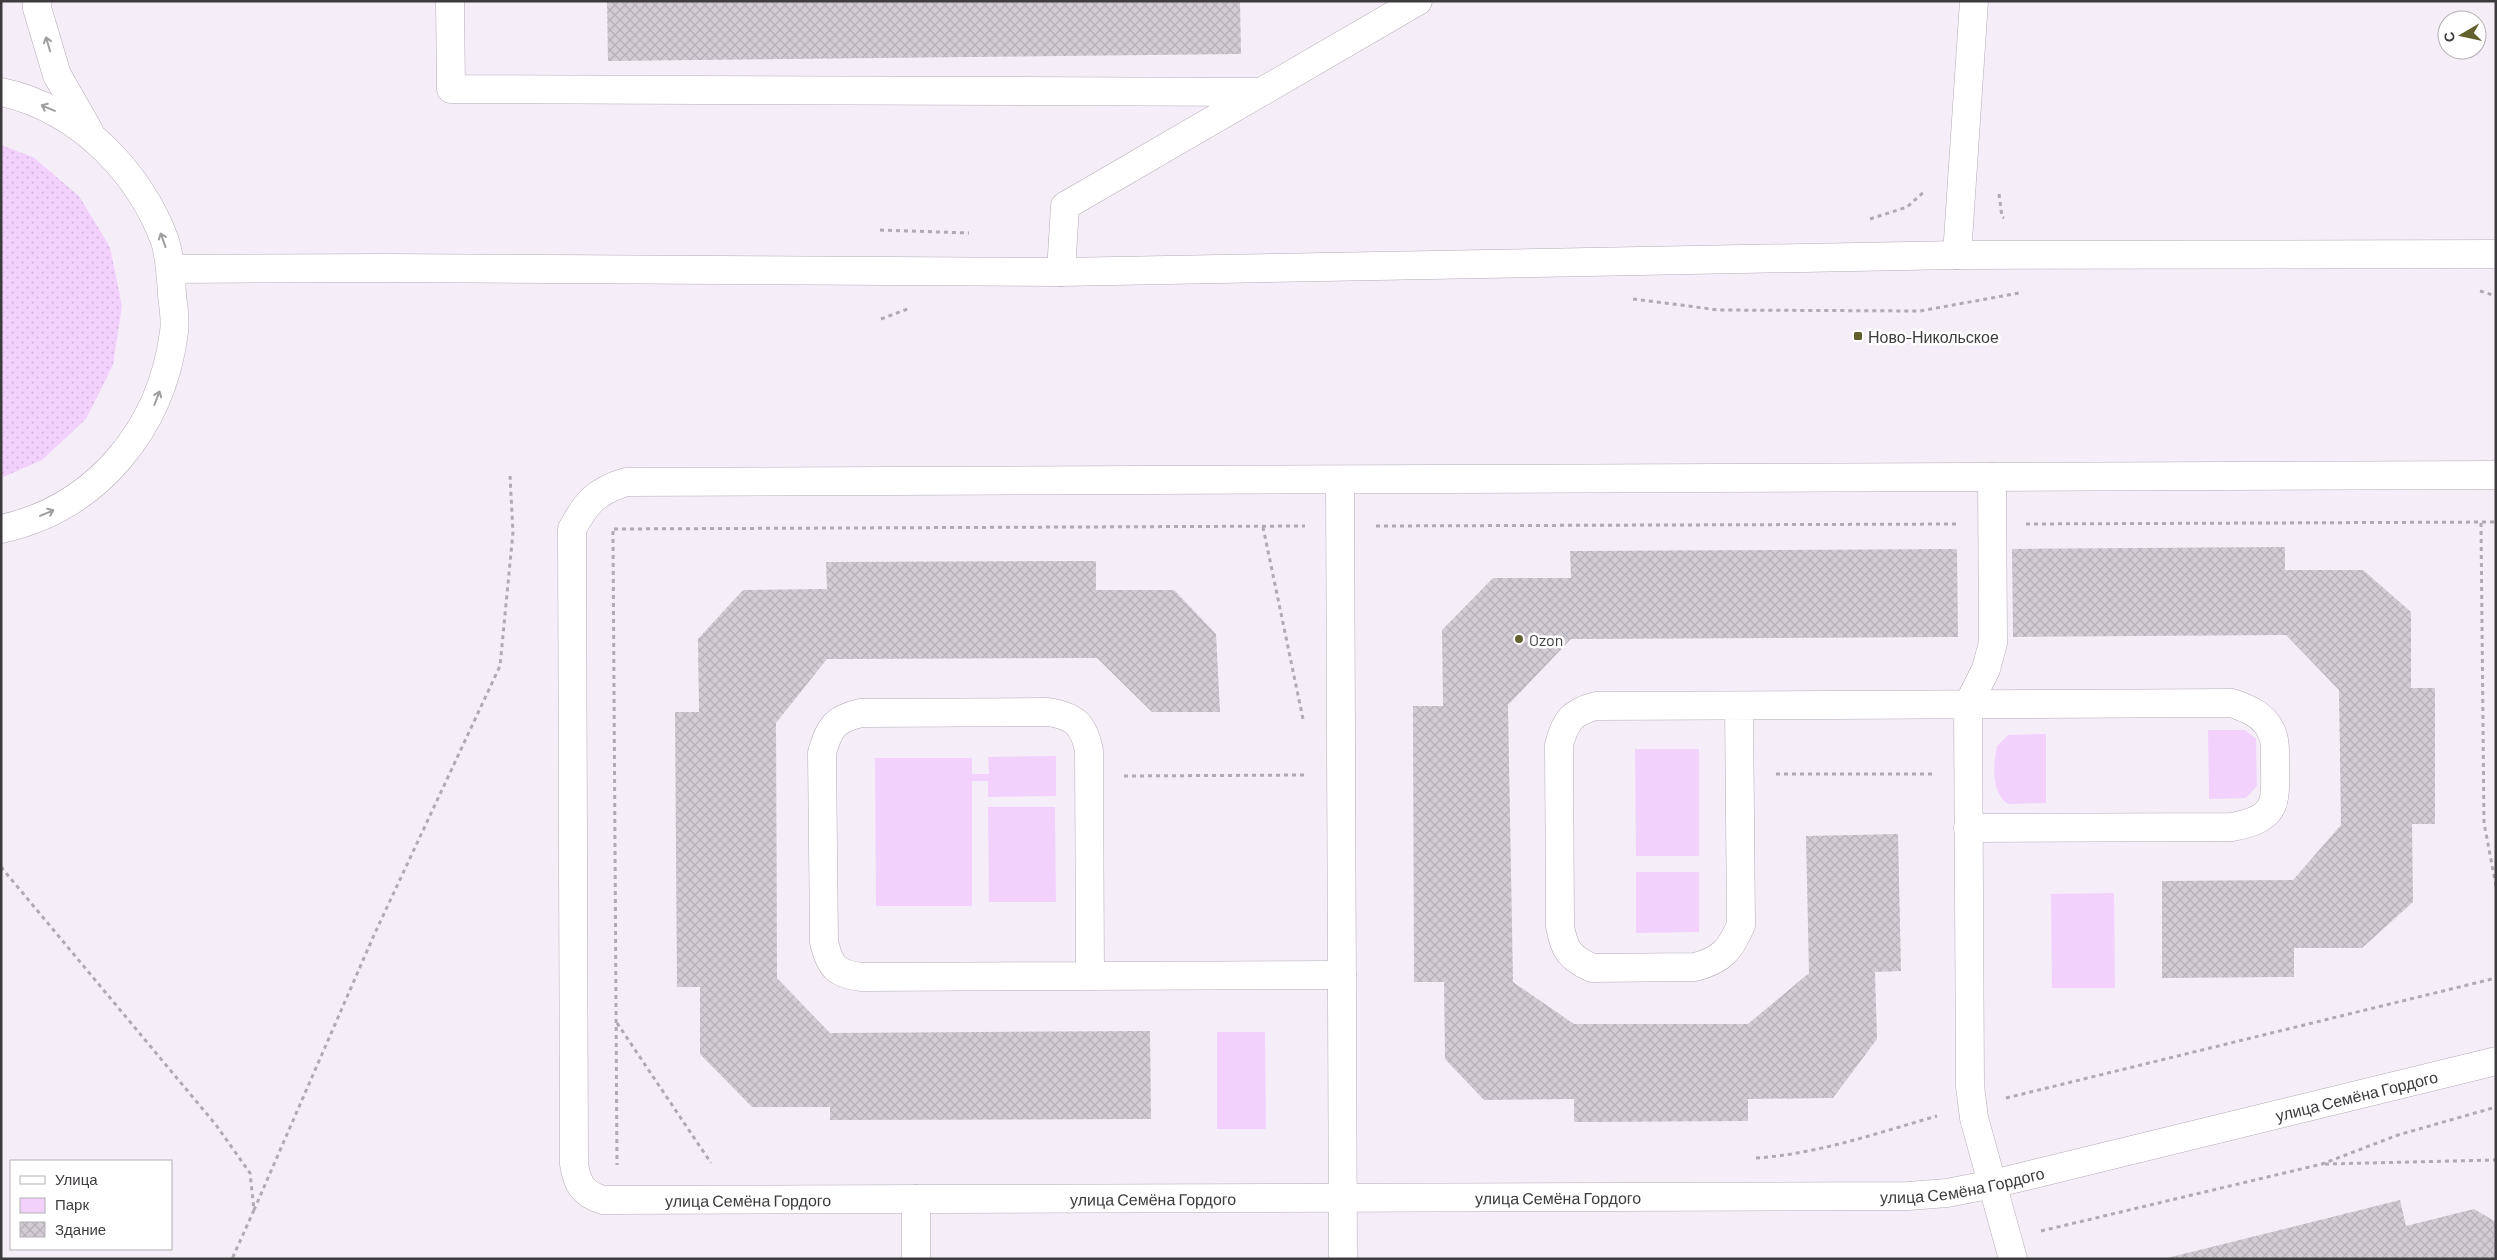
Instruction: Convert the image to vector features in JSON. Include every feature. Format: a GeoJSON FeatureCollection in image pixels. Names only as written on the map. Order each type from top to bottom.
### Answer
{"type":"FeatureCollection","features":[{"type":"Feature","properties":{"kind":"street"},"geometry":{"type":"LineString","coordinates":[[37,1],[37,8],[57,75],[91,135]]}},
{"type":"Feature","properties":{"kind":"street"},"geometry":{"type":"LineString","coordinates":[[450,1],[451,89],[1261,92]]}},
{"type":"Feature","properties":{"kind":"street"},"geometry":{"type":"LineString","coordinates":[[1061,272],[1065,206],[1418,1]]}},
{"type":"Feature","properties":{"kind":"street"},"geometry":{"type":"LineString","coordinates":[[1957,255],[1974,1]]}},
{"type":"Feature","properties":{"kind":"street"},"geometry":{"type":"LineString","coordinates":[[1,92],[14,95],[54,111],[91,135],[122,166],[148,202],[165,242],[171,269],[175,330],[166,373],[151,414],[127,451],[96,482],[60,507],[20,525],[1,529]]}},
{"type":"Feature","properties":{"kind":"street"},"geometry":{"type":"LineString","coordinates":[[171,269],[388,268],[1061,272],[1957,255],[2496,254]]}},
{"type":"Feature","properties":{"kind":"street"},"geometry":{"type":"LineString","coordinates":[[610,1200],[590,1196],[583,1190],[576,1179],[574,1164],[572,529],[584,506],[599,493],[614,486],[626,482],[2496,475]]}},
{"type":"Feature","properties":{"kind":"street"},"geometry":{"type":"LineString","coordinates":[[1992,477],[1993,643],[1986,669],[1968,704],[1967,774],[1972,1107],[2011,1249]]}},
{"type":"Feature","properties":{"kind":"street"},"geometry":{"type":"LineString","coordinates":[[1340,480],[1343,1259]]}},
{"type":"Feature","properties":{"kind":"street"},"geometry":{"type":"LineString","coordinates":[[1740,706],[1741,925],[1732,944],[1721,956],[1710,963],[1695,967],[1592,968],[1579,962],[1569,953],[1562,942],[1560,926],[1559,745],[1563,728],[1570,719],[1582,710],[1596,706],[2232,704],[2254,711],[2268,724],[2274,738],[2275,801],[2264,815],[2252,823],[2232,827],[1968,828]]}},
{"type":"Feature","properties":{"kind":"street"},"geometry":{"type":"LineString","coordinates":[[1090,976],[1089,776],[1086,737],[1078,723],[1066,715],[1048,712],[861,713],[844,717],[832,726],[827,734],[822,753],[824,942],[828,960],[836,970],[848,975],[862,977],[1090,976],[1342,974]]}},
{"type":"Feature","properties":{"kind":"street","name":"улица Семёна Гордого"},"geometry":{"type":"LineString","coordinates":[[610,1200],[1908,1196],[1947,1193],[1993,1184],[2496,1061]]}},
{"type":"Feature","properties":{"kind":"street"},"geometry":{"type":"LineString","coordinates":[[916,1199],[916,1259]]}},
{"type":"Feature","properties":{"kind":"path"},"geometry":{"type":"LineString","coordinates":[[1869,219],[1907,207],[1926,190],[1928,182]]}},
{"type":"Feature","properties":{"kind":"path"},"geometry":{"type":"LineString","coordinates":[[1998,189],[2002,217],[2010,220]]}},
{"type":"Feature","properties":{"kind":"path"},"geometry":{"type":"LineString","coordinates":[[232,1259],[374,935],[500,666],[512,532],[510,476]]}},
{"type":"Feature","properties":{"kind":"path"},"geometry":{"type":"LineString","coordinates":[[610,1200],[616,1021],[614,486]]}},
{"type":"Feature","properties":{"kind":"path"},"geometry":{"type":"LineString","coordinates":[[2481,522],[2484,817],[2496,886]]}},
{"type":"Feature","properties":{"kind":"path"},"geometry":{"type":"LineString","coordinates":[[572,529],[2496,522]]}},
{"type":"Feature","properties":{"kind":"path"},"geometry":{"type":"LineString","coordinates":[[1263,527],[1305,727]]}},
{"type":"Feature","properties":{"kind":"path"},"geometry":{"type":"LineString","coordinates":[[1740,775],[1967,774]]}},
{"type":"Feature","properties":{"kind":"path"},"geometry":{"type":"LineString","coordinates":[[1089,776],[1341,775]]}},
{"type":"Feature","properties":{"kind":"path"},"geometry":{"type":"LineString","coordinates":[[1,867],[216,1125],[250,1173],[254,1210]]}},
{"type":"Feature","properties":{"kind":"path"},"geometry":{"type":"LineString","coordinates":[[1784,1156],[1824,1149],[1972,1107],[2496,978]]}},
{"type":"Feature","properties":{"kind":"path"},"geometry":{"type":"LineString","coordinates":[[616,1021],[711,1164]]}},
{"type":"Feature","properties":{"kind":"path"},"geometry":{"type":"LineString","coordinates":[[2011,1249],[2322,1164],[2398,1135],[2496,1107]]}},
{"type":"Feature","properties":{"kind":"path"},"geometry":{"type":"LineString","coordinates":[[2322,1164],[2496,1160]]}},
{"type":"Feature","properties":{"kind":"green space"},"geometry":{"type":"Polygon","coordinates":[[[1,145],[33,157],[79,196],[110,247],[122,306],[113,365],[86,419],[42,460],[1,478],[1,145]]]}},
{"type":"Feature","properties":{"kind":"green space"},"geometry":{"type":"Polygon","coordinates":[[[2208,730],[2245,730],[2256,739],[2257,786],[2246,798],[2209,799],[2208,730]]]}},
{"type":"Feature","properties":{"kind":"green space"},"geometry":{"type":"Polygon","coordinates":[[[2046,734],[2046,803],[2008,804],[2002,799],[1996,785],[1994,770],[1997,746],[2008,735],[2046,734]]]}},
{"type":"Feature","properties":{"kind":"green space"},"geometry":{"type":"Polygon","coordinates":[[[1635,749],[1699,749],[1699,856],[1636,856],[1635,749]]]}},
{"type":"Feature","properties":{"kind":"green space"},"geometry":{"type":"Polygon","coordinates":[[[1056,756],[1056,796],[988,797],[988,781],[972,781],[972,906],[876,906],[875,758],[972,758],[972,774],[989,774],[988,757],[1056,756]]]}},
{"type":"Feature","properties":{"kind":"green space"},"geometry":{"type":"Polygon","coordinates":[[[988,807],[1055,807],[1056,902],[989,902],[988,807]]]}},
{"type":"Feature","properties":{"kind":"green space"},"geometry":{"type":"Polygon","coordinates":[[[1636,872],[1699,872],[1699,932],[1636,933],[1636,872]]]}},
{"type":"Feature","properties":{"kind":"green space"},"geometry":{"type":"Polygon","coordinates":[[[2114,893],[2115,988],[2052,988],[2051,894],[2114,893]]]}},
{"type":"Feature","properties":{"kind":"green space"},"geometry":{"type":"Polygon","coordinates":[[[1217,1032],[1265,1032],[1266,1129],[1217,1129],[1217,1032]]]}},
{"type":"Feature","properties":{"kind":"building"},"geometry":{"type":"Polygon","coordinates":[[[607,1],[1240,1],[1241,54],[608,61],[607,1]]]}},
{"type":"Feature","properties":{"kind":"building"},"geometry":{"type":"Polygon","coordinates":[[[2285,547],[2285,570],[2363,570],[2411,612],[2411,688],[2435,688],[2435,824],[2412,824],[2413,902],[2362,948],[2294,948],[2294,977],[2162,978],[2162,881],[2293,880],[2341,825],[2339,690],[2286,635],[2013,637],[2012,549],[2285,547]]]}},
{"type":"Feature","properties":{"kind":"building"},"geometry":{"type":"Polygon","coordinates":[[[1957,549],[1958,637],[1571,639],[1508,705],[1513,982],[1574,1024],[1748,1024],[1809,973],[1806,836],[1898,834],[1901,971],[1875,972],[1877,1039],[1833,1098],[1748,1099],[1748,1121],[1574,1122],[1574,1099],[1484,1100],[1445,1059],[1444,982],[1414,982],[1413,706],[1443,706],[1442,630],[1493,578],[1571,578],[1570,551],[1957,549]]]}},
{"type":"Feature","properties":{"kind":"building"},"geometry":{"type":"Polygon","coordinates":[[[1096,561],[1096,590],[1174,590],[1216,634],[1220,712],[1152,712],[1097,658],[827,659],[776,723],[777,978],[830,1033],[1150,1031],[1151,1119],[830,1120],[830,1107],[752,1107],[700,1054],[700,987],[677,987],[675,712],[699,712],[698,639],[743,590],[827,589],[826,562],[1096,561]]]}},
{"type":"Feature","properties":{"kind":"building"},"geometry":{"type":"Polygon","coordinates":[[[2400,1200],[2406,1226],[2474,1209],[2496,1222],[2496,1259],[2163,1259],[2400,1200]]]}},
{"type":"Feature","properties":{"kind":"place","name":"Ново-Никольское"},"geometry":{"type":"Point","coordinates":[1858,336]}},
{"type":"Feature","properties":{"kind":"place","name":"Ozon"},"geometry":{"type":"Point","coordinates":[1519,639]}}]}
